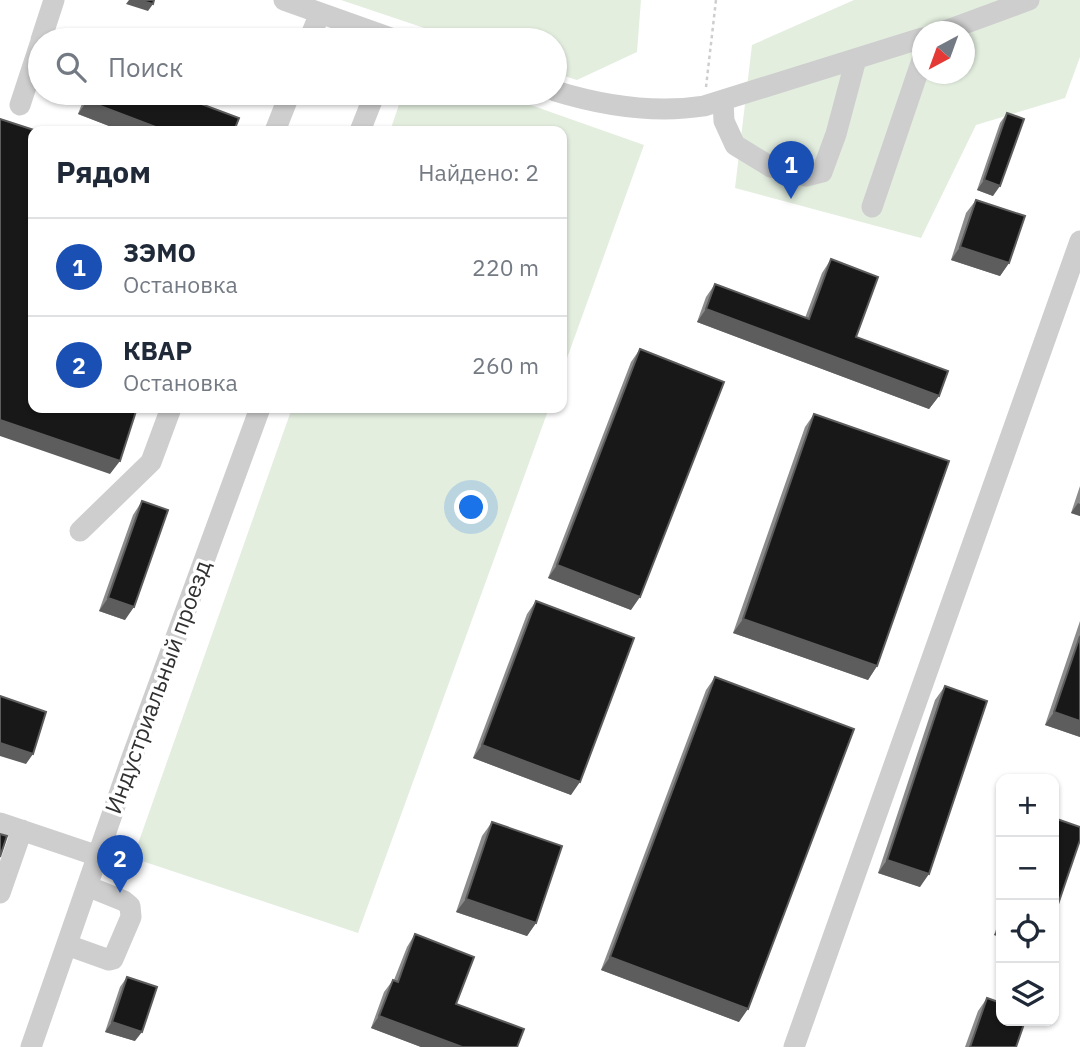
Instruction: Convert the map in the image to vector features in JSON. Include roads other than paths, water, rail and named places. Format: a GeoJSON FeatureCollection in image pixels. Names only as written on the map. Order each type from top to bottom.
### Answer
{"type":"FeatureCollection","features":[{"type":"Feature","properties":{"kind":"street"},"geometry":{"type":"LineString","coordinates":[[45,28],[54,0]]}},
{"type":"Feature","properties":{"kind":"street"},"geometry":{"type":"LineString","coordinates":[[284,0],[361,28]]}},
{"type":"Feature","properties":{"kind":"street"},"geometry":{"type":"LineString","coordinates":[[972,21],[1029,0]]}},
{"type":"Feature","properties":{"kind":"street"},"geometry":{"type":"LineString","coordinates":[[314,28],[320,13]]}},
{"type":"Feature","properties":{"kind":"street"},"geometry":{"type":"LineString","coordinates":[[567,95],[589,102],[642,110],[679,110],[714,103],[912,41]]}},
{"type":"Feature","properties":{"kind":"street"},"geometry":{"type":"LineString","coordinates":[[714,103],[735,145],[771,167],[806,176],[822,172],[836,134],[856,59]]}},
{"type":"Feature","properties":{"kind":"street"},"geometry":{"type":"LineString","coordinates":[[20,106],[28,82]]}},
{"type":"Feature","properties":{"kind":"street"},"geometry":{"type":"LineString","coordinates":[[872,207],[914,84]]}},
{"type":"Feature","properties":{"kind":"street"},"geometry":{"type":"LineString","coordinates":[[277,126],[285,105]]}},
{"type":"Feature","properties":{"kind":"street"},"geometry":{"type":"LineString","coordinates":[[362,126],[370,105]]}},
{"type":"Feature","properties":{"kind":"street"},"geometry":{"type":"LineString","coordinates":[[794,1047],[1080,241]]}},
{"type":"Feature","properties":{"kind":"street"},"geometry":{"type":"LineString","coordinates":[[80,531],[151,462],[169,413]]}},
{"type":"Feature","properties":{"kind":"street","name":"Индустриальный проезд"},"geometry":{"type":"LineString","coordinates":[[31,1047],[258,413]]}},
{"type":"Feature","properties":{"kind":"street"},"geometry":{"type":"LineString","coordinates":[[0,823],[98,856]]}},
{"type":"Feature","properties":{"kind":"street"},"geometry":{"type":"LineString","coordinates":[[0,893],[22,830]]}},
{"type":"Feature","properties":{"kind":"street"},"geometry":{"type":"LineString","coordinates":[[67,945],[109,960],[113,959],[131,917],[130,906],[124,901],[88,886]]}},
{"type":"Feature","properties":{"kind":"place","name":"ЗЭМО"},"geometry":{"type":"Point","coordinates":[791,199]}},
{"type":"Feature","properties":{"kind":"place","name":"КВАР"},"geometry":{"type":"Point","coordinates":[120,893]}}]}
